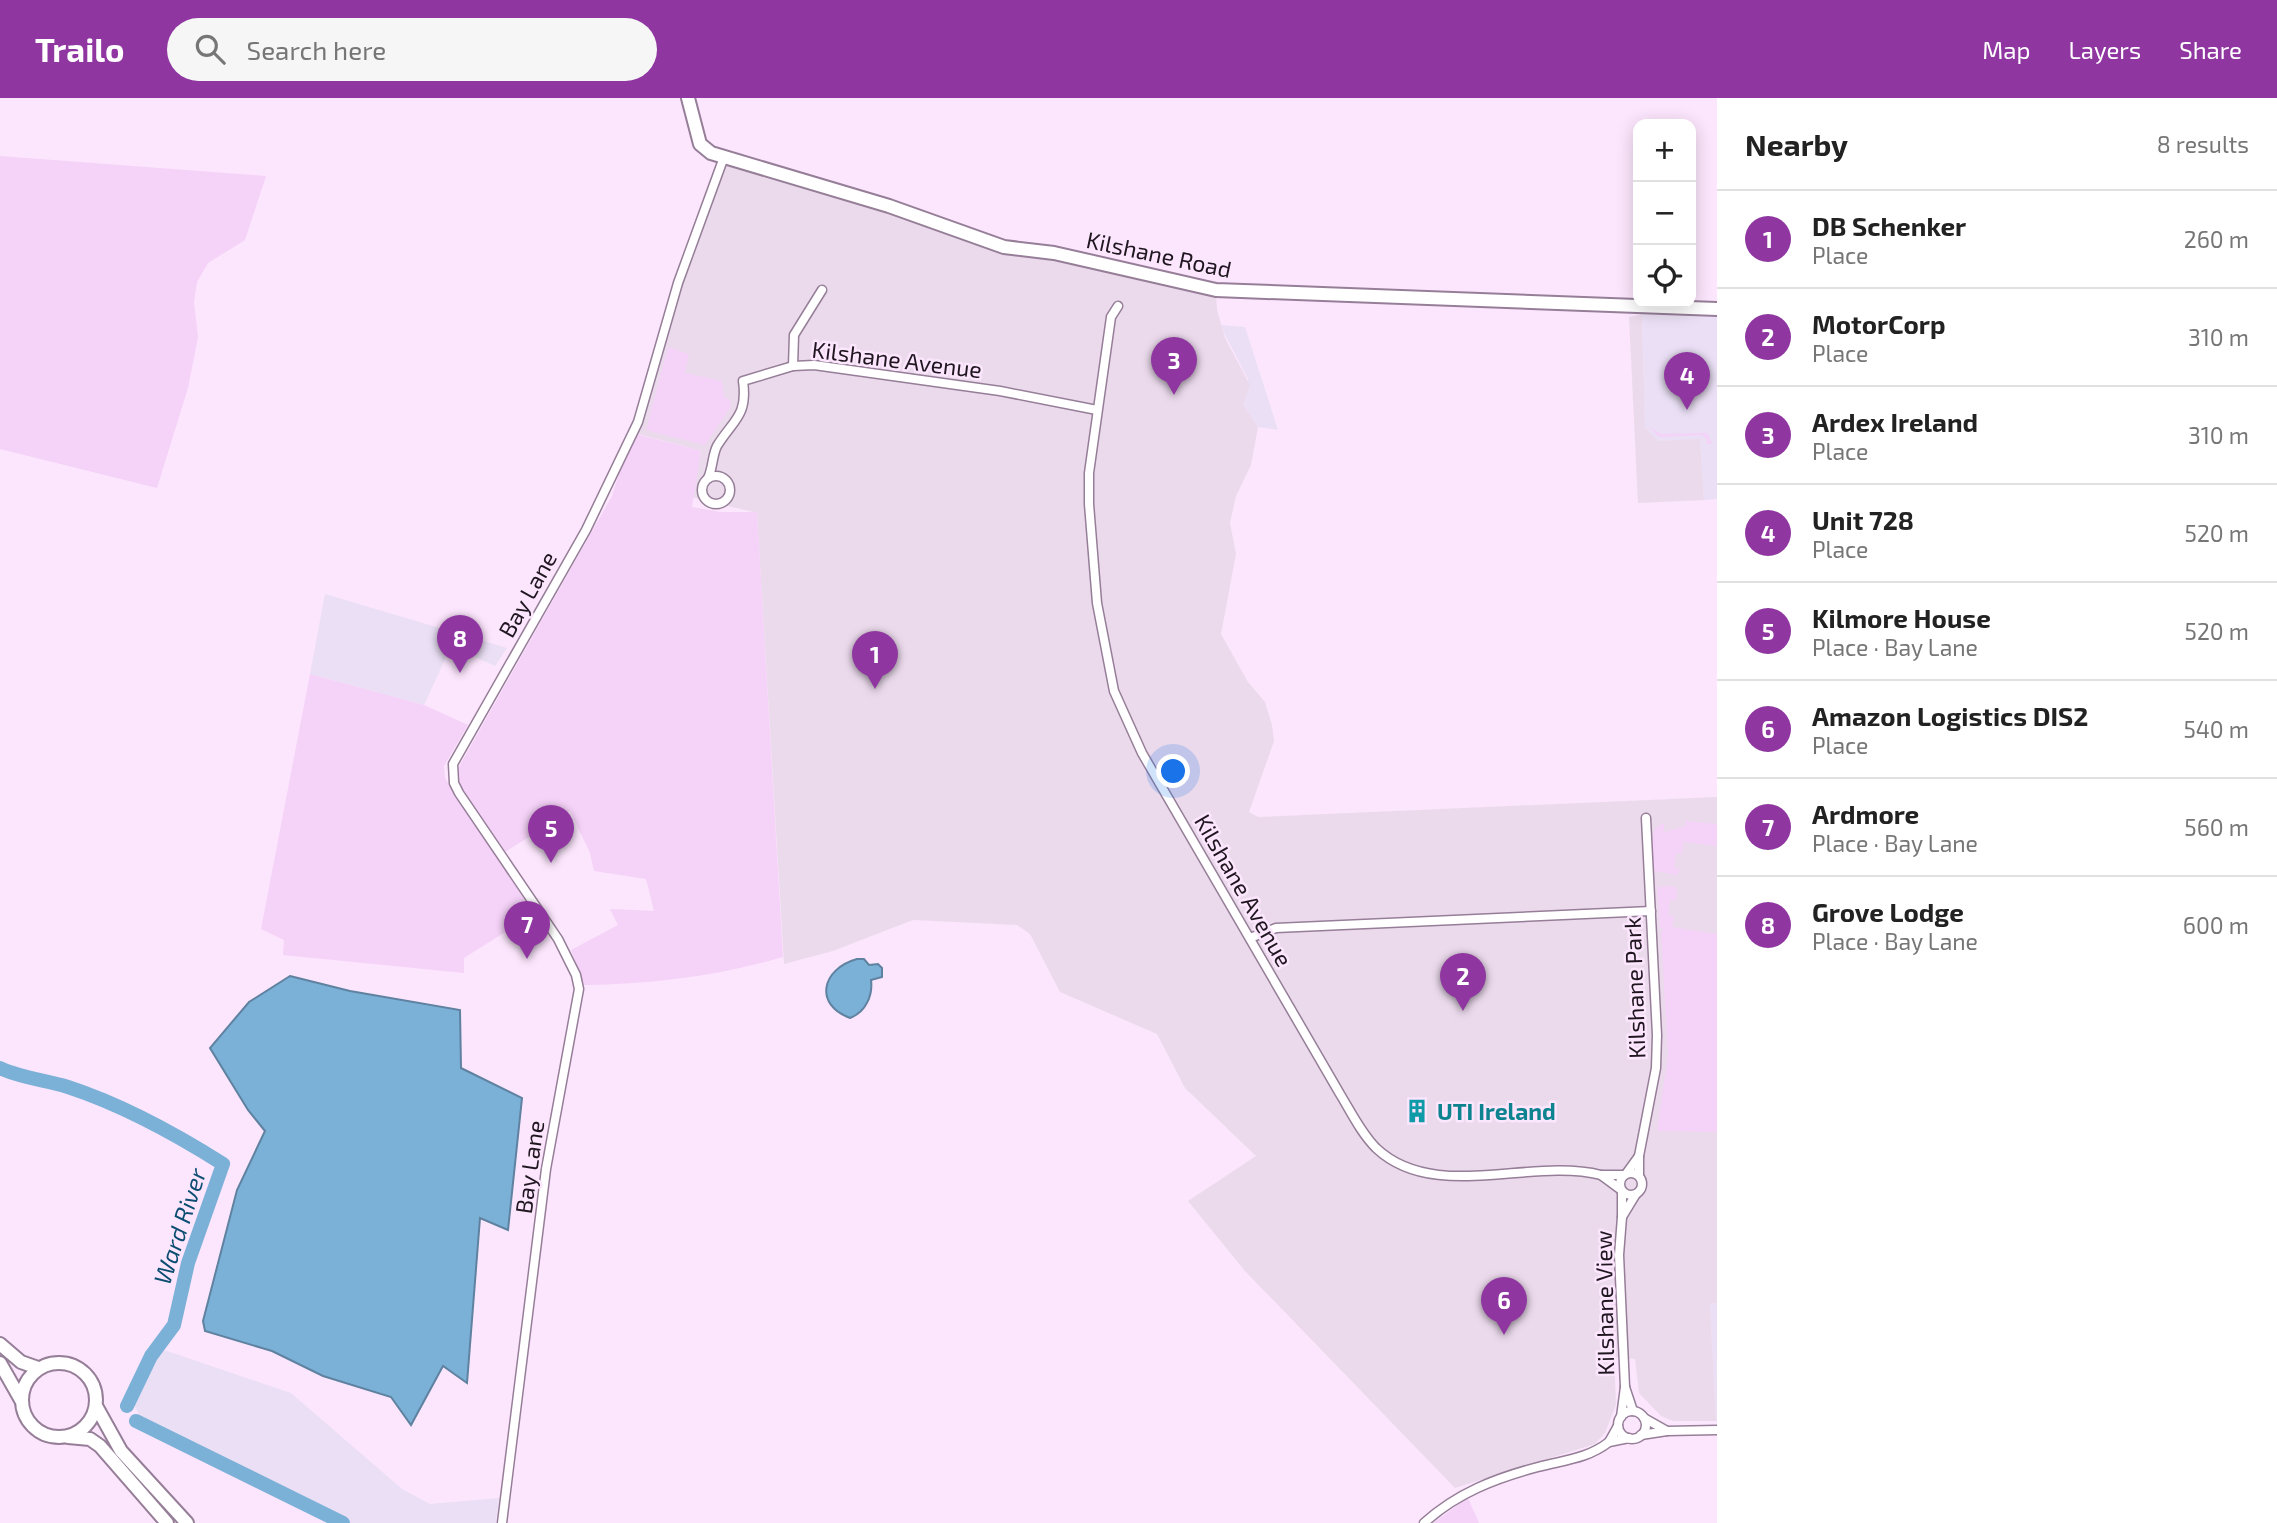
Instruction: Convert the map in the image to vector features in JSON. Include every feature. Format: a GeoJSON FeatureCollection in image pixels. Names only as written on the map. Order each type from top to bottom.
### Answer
{"type":"FeatureCollection","features":[{"type":"Feature","properties":{"kind":"street","name":"Kilshane Road"},"geometry":{"type":"LineString","coordinates":[[688,98],[700,144],[711,153],[889,206],[1003,247],[1054,254],[1216,290],[1717,309]]}},
{"type":"Feature","properties":{"kind":"street","name":"Bay Lane"},"geometry":{"type":"LineString","coordinates":[[502,1523],[546,1169],[579,989],[576,975],[558,939],[459,793],[454,783],[453,764],[586,530],[638,422],[678,283],[724,157]]}},
{"type":"Feature","properties":{"kind":"street"},"geometry":{"type":"LineString","coordinates":[[793,366],[793,335],[822,289]]}},
{"type":"Feature","properties":{"kind":"street","name":"Kilshane Avenue"},"geometry":{"type":"LineString","coordinates":[[1118,306],[1111,317],[1089,473],[1089,513],[1101,629],[1114,691],[1142,753],[1363,1132],[1375,1147],[1393,1161],[1431,1175],[1566,1171],[1639,1175]]}},
{"type":"Feature","properties":{"kind":"street","name":"Kilshane Avenue"},"geometry":{"type":"LineString","coordinates":[[708,478],[714,465],[715,451],[740,415],[746,401],[743,381],[793,366],[814,365],[1000,391],[1097,410]]}},
{"type":"Feature","properties":{"kind":"street"},"geometry":{"type":"LineString","coordinates":[[714,465],[729,482],[731,492],[726,500],[718,504],[709,502],[703,495],[703,486],[708,478],[721,476]]}},
{"type":"Feature","properties":{"kind":"street","name":"Kilshane Park"},"geometry":{"type":"LineString","coordinates":[[1636,1194],[1642,1186],[1639,1156],[1656,1062],[1646,818]]}},
{"type":"Feature","properties":{"kind":"street"},"geometry":{"type":"LineString","coordinates":[[1250,938],[1276,928],[1651,911]]}},
{"type":"Feature","properties":{"kind":"street","name":"Kilshane Park"},"geometry":{"type":"LineString","coordinates":[[1624,1175],[1639,1156]]}},
{"type":"Feature","properties":{"kind":"street","name":"Kilshane Avenue"},"geometry":{"type":"LineString","coordinates":[[1601,1175],[1621,1190]]}},
{"type":"Feature","properties":{"kind":"street","name":"Kilshane View"},"geometry":{"type":"LineString","coordinates":[[1619,1421],[1625,1388],[1619,1255],[1624,1175]]}},
{"type":"Feature","properties":{"kind":"street"},"geometry":{"type":"LineString","coordinates":[[1621,1190],[1636,1194]]}},
{"type":"Feature","properties":{"kind":"street","name":"Kilshane View"},"geometry":{"type":"LineString","coordinates":[[1622,1217],[1636,1194]]}},
{"type":"Feature","properties":{"kind":"street"},"geometry":{"type":"LineString","coordinates":[[0,1344],[21,1362],[38,1368]]}},
{"type":"Feature","properties":{"kind":"street"},"geometry":{"type":"LineString","coordinates":[[21,1401],[25,1382],[38,1368],[59,1362],[80,1368],[93,1385],[96,1406],[121,1451],[187,1523]]}},
{"type":"Feature","properties":{"kind":"street"},"geometry":{"type":"LineString","coordinates":[[0,1363],[21,1401],[25,1416],[37,1431],[55,1437],[90,1439],[100,1446],[167,1523]]}},
{"type":"Feature","properties":{"kind":"street","name":"Kilshane View"},"geometry":{"type":"LineString","coordinates":[[1625,1388],[1633,1411]]}},
{"type":"Feature","properties":{"kind":"street"},"geometry":{"type":"LineString","coordinates":[[66,1437],[86,1426],[96,1406]]}},
{"type":"Feature","properties":{"kind":"street"},"geometry":{"type":"LineString","coordinates":[[1609,1442],[1619,1421],[1633,1411],[1667,1431]]}},
{"type":"Feature","properties":{"kind":"street"},"geometry":{"type":"LineString","coordinates":[[1641,1435],[1646,1428],[1644,1418]]}},
{"type":"Feature","properties":{"kind":"street"},"geometry":{"type":"LineString","coordinates":[[1619,1421],[1621,1433],[1629,1438]]}},
{"type":"Feature","properties":{"kind":"street"},"geometry":{"type":"LineString","coordinates":[[1424,1523],[1464,1493],[1538,1467],[1589,1455],[1609,1442],[1667,1431],[1717,1430]]}},
{"type":"Feature","properties":{"kind":"shaded area"},"geometry":{"type":"Polygon","coordinates":[[[0,156],[266,176],[245,240],[208,263],[197,282],[194,302],[198,337],[188,388],[157,488],[0,449],[0,156]]]}},
{"type":"Feature","properties":{"kind":"shaded area"},"geometry":{"type":"Polygon","coordinates":[[[724,157],[962,232],[1216,290],[1217,310],[1225,338],[1250,385],[1243,405],[1258,427],[1251,465],[1236,496],[1230,523],[1236,554],[1221,634],[1248,682],[1265,702],[1272,725],[1274,741],[1249,812],[1258,817],[1717,797],[1717,1303],[1710,1304],[1716,1421],[1673,1421],[1661,1416],[1639,1393],[1635,1359],[1614,1357],[1616,1405],[1605,1433],[1595,1444],[1455,1488],[1245,1271],[1188,1201],[1256,1156],[1185,1088],[1157,1034],[1060,992],[1030,934],[1017,925],[913,920],[833,951],[784,964],[757,513],[691,497],[701,451],[634,433],[657,351],[724,157]]]}},
{"type":"Feature","properties":{"kind":"shaded area"},"geometry":{"type":"Polygon","coordinates":[[[1642,314],[1717,317],[1717,499],[1704,500],[1700,440],[1657,441],[1645,428],[1642,314]]]}},
{"type":"Feature","properties":{"kind":"shaded area"},"geometry":{"type":"Polygon","coordinates":[[[1642,314],[1645,428],[1658,441],[1700,439],[1704,500],[1638,503],[1629,317],[1642,314]]]}},
{"type":"Feature","properties":{"kind":"shaded area"},"geometry":{"type":"Polygon","coordinates":[[[1220,325],[1245,327],[1278,430],[1258,427],[1243,405],[1248,379],[1220,325]]]}},
{"type":"Feature","properties":{"kind":"shaded area"},"geometry":{"type":"Polygon","coordinates":[[[668,347],[689,354],[685,373],[722,381],[724,396],[731,401],[730,408],[705,445],[646,430],[668,347]]]}},
{"type":"Feature","properties":{"kind":"shaded area"},"geometry":{"type":"Polygon","coordinates":[[[1649,427],[1661,434],[1707,433],[1712,444],[1707,444],[1707,439],[1702,435],[1659,437],[1649,427]]]}},
{"type":"Feature","properties":{"kind":"shaded area"},"geometry":{"type":"Polygon","coordinates":[[[632,433],[701,451],[692,507],[720,512],[757,512],[783,957],[685,978],[584,985],[571,950],[618,925],[610,909],[654,911],[646,879],[594,871],[590,853],[570,811],[505,852],[461,790],[456,772],[612,496],[632,433]]]}},
{"type":"Feature","properties":{"kind":"shaded area"},"geometry":{"type":"Polygon","coordinates":[[[325,594],[507,648],[495,666],[451,646],[424,705],[310,674],[325,594]]]}},
{"type":"Feature","properties":{"kind":"shaded area"},"geometry":{"type":"Polygon","coordinates":[[[310,674],[424,705],[468,725],[444,766],[445,778],[534,914],[464,958],[464,973],[283,955],[284,940],[261,929],[310,674]]]}},
{"type":"Feature","properties":{"kind":"shaded area"},"geometry":{"type":"Polygon","coordinates":[[[1685,821],[1717,824],[1717,846],[1684,842],[1682,854],[1676,853],[1674,868],[1680,869],[1678,875],[1654,871],[1652,843],[1655,830],[1664,823],[1664,832],[1686,826],[1685,821]]]}},
{"type":"Feature","properties":{"kind":"shaded area"},"geometry":{"type":"Polygon","coordinates":[[[1673,886],[1677,890],[1676,901],[1670,900],[1668,915],[1674,916],[1672,927],[1717,934],[1717,1132],[1657,1131],[1668,1055],[1661,934],[1663,928],[1660,928],[1657,887],[1673,886]]]}},
{"type":"Feature","properties":{"kind":"shaded area"},"geometry":{"type":"Polygon","coordinates":[[[1717,1303],[1717,1421],[1716,1421],[1710,1304],[1717,1303]]]}},
{"type":"Feature","properties":{"kind":"shaded area"},"geometry":{"type":"Polygon","coordinates":[[[164,1350],[291,1393],[402,1489],[430,1504],[499,1498],[496,1523],[351,1523],[142,1420],[134,1405],[152,1363],[164,1350]]]}},
{"type":"Feature","properties":{"kind":"shaded area"},"geometry":{"type":"Polygon","coordinates":[[[1468,1498],[1479,1523],[1433,1523],[1468,1498]]]}},
{"type":"Feature","properties":{"kind":"water"},"geometry":{"type":"Polygon","coordinates":[[[857,959],[864,959],[869,965],[878,964],[882,968],[882,977],[871,980],[867,1002],[860,1012],[850,1018],[831,1005],[827,987],[829,979],[836,971],[857,959]]]}},
{"type":"Feature","properties":{"kind":"water"},"geometry":{"type":"Polygon","coordinates":[[[290,976],[350,991],[460,1010],[461,1068],[522,1098],[508,1230],[480,1218],[467,1383],[443,1366],[411,1425],[391,1397],[323,1376],[272,1351],[205,1331],[203,1321],[237,1190],[265,1131],[248,1110],[210,1048],[249,1002],[290,976]]]}},
{"type":"Feature","properties":{"kind":"waterway","name":"Ward River"},"geometry":{"type":"LineString","coordinates":[[0,1068],[68,1087],[109,1102],[167,1131],[223,1164],[188,1263],[174,1325],[151,1356],[127,1406]]}},
{"type":"Feature","properties":{"kind":"waterway","name":"Ward River"},"geometry":{"type":"LineString","coordinates":[[136,1421],[343,1523]]}},
{"type":"Feature","properties":{"kind":"place","name":"Ardex Ireland"},"geometry":{"type":"Point","coordinates":[1174,395]}},
{"type":"Feature","properties":{"kind":"place","name":"Unit 728"},"geometry":{"type":"Point","coordinates":[1687,410]}},
{"type":"Feature","properties":{"kind":"place","name":"Grove Lodge"},"geometry":{"type":"Point","coordinates":[460,673]}},
{"type":"Feature","properties":{"kind":"place","name":"DB Schenker"},"geometry":{"type":"Point","coordinates":[875,689]}},
{"type":"Feature","properties":{"kind":"place","name":"Kilmore House"},"geometry":{"type":"Point","coordinates":[551,863]}},
{"type":"Feature","properties":{"kind":"place","name":"Ardmore"},"geometry":{"type":"Point","coordinates":[527,959]}},
{"type":"Feature","properties":{"kind":"place","name":"MotorCorp"},"geometry":{"type":"Point","coordinates":[1463,1011]}},
{"type":"Feature","properties":{"kind":"place","name":"UTI Ireland"},"geometry":{"type":"Point","coordinates":[1417,1111]}},
{"type":"Feature","properties":{"kind":"place","name":"Amazon Logistics DIS2"},"geometry":{"type":"Point","coordinates":[1504,1335]}}]}
